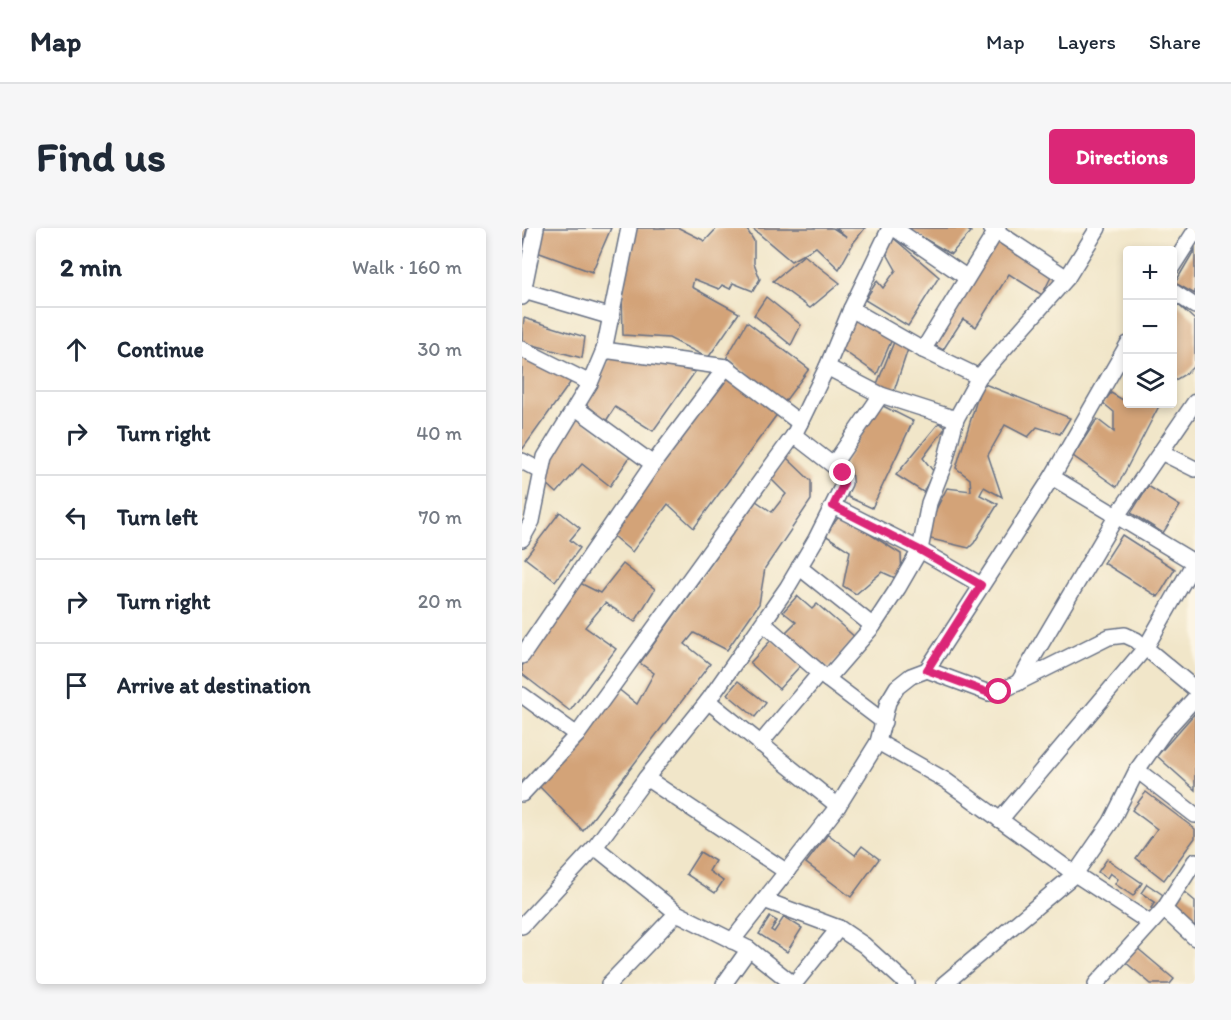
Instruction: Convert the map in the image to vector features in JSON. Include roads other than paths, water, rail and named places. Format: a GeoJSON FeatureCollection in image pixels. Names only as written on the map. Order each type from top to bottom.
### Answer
{"type":"FeatureCollection","features":[{"type":"Feature","properties":{"kind":"street"},"geometry":{"type":"LineString","coordinates":[[536,228],[523,294],[612,317]]}},
{"type":"Feature","properties":{"kind":"street"},"geometry":{"type":"LineString","coordinates":[[522,539],[532,521],[545,457],[590,383],[604,350],[629,228]]}},
{"type":"Feature","properties":{"kind":"street"},"geometry":{"type":"LineString","coordinates":[[522,794],[577,735],[797,429],[827,367],[851,309],[892,228],[966,277]]}},
{"type":"Feature","properties":{"kind":"street"},"geometry":{"type":"LineString","coordinates":[[760,744],[873,626],[898,588],[920,550],[929,503],[945,462],[956,419],[980,377],[1067,278],[1098,228]]}},
{"type":"Feature","properties":{"kind":"street"},"geometry":{"type":"LineString","coordinates":[[923,350],[995,229],[1067,278]]}},
{"type":"Feature","properties":{"kind":"street"},"geometry":{"type":"LineString","coordinates":[[1177,260],[1195,231]]}},
{"type":"Feature","properties":{"kind":"street"},"geometry":{"type":"LineString","coordinates":[[1177,294],[1195,306]]}},
{"type":"Feature","properties":{"kind":"street"},"geometry":{"type":"LineString","coordinates":[[851,309],[923,350],[980,377]]}},
{"type":"Feature","properties":{"kind":"street"},"geometry":{"type":"LineString","coordinates":[[522,349],[590,383]]}},
{"type":"Feature","properties":{"kind":"street"},"geometry":{"type":"LineString","coordinates":[[522,926],[595,847],[646,778],[708,701],[764,624],[799,567],[844,483],[843,473],[726,367],[604,350]]}},
{"type":"Feature","properties":{"kind":"street"},"geometry":{"type":"LineString","coordinates":[[732,941],[838,806],[878,742],[888,702],[897,687],[911,676],[927,670],[1052,477],[1123,353]]}},
{"type":"Feature","properties":{"kind":"street"},"geometry":{"type":"LineString","coordinates":[[522,656],[653,464],[726,367]]}},
{"type":"Feature","properties":{"kind":"street"},"geometry":{"type":"LineString","coordinates":[[827,367],[881,395],[956,419]]}},
{"type":"Feature","properties":{"kind":"street"},"geometry":{"type":"LineString","coordinates":[[833,465],[881,395]]}},
{"type":"Feature","properties":{"kind":"street"},"geometry":{"type":"LineString","coordinates":[[1018,683],[1116,517],[1194,407]]}},
{"type":"Feature","properties":{"kind":"street"},"geometry":{"type":"LineString","coordinates":[[576,408],[653,464]]}},
{"type":"Feature","properties":{"kind":"street"},"geometry":{"type":"LineString","coordinates":[[1161,452],[1195,469]]}},
{"type":"Feature","properties":{"kind":"street"},"geometry":{"type":"LineString","coordinates":[[522,462],[541,471]]}},
{"type":"Feature","properties":{"kind":"street"},"geometry":{"type":"LineString","coordinates":[[1000,820],[1146,647],[1194,562],[1052,477]]}},
{"type":"Feature","properties":{"kind":"street"},"geometry":{"type":"LineString","coordinates":[[522,498],[538,495]]}},
{"type":"Feature","properties":{"kind":"street"},"geometry":{"type":"LineString","coordinates":[[833,506],[920,550],[981,585]]}},
{"type":"Feature","properties":{"kind":"street"},"geometry":{"type":"LineString","coordinates":[[799,567],[873,626]]}},
{"type":"Feature","properties":{"kind":"street"},"geometry":{"type":"LineString","coordinates":[[764,624],[824,676],[884,722]]}},
{"type":"Feature","properties":{"kind":"street"},"geometry":{"type":"LineString","coordinates":[[927,670],[989,693],[999,692],[1109,637],[1125,635],[1146,647],[1195,689]]}},
{"type":"Feature","properties":{"kind":"street"},"geometry":{"type":"LineString","coordinates":[[522,695],[577,735]]}},
{"type":"Feature","properties":{"kind":"street"},"geometry":{"type":"LineString","coordinates":[[944,984],[1075,874],[1111,822],[1137,770],[1164,732],[1195,698]]}},
{"type":"Feature","properties":{"kind":"street"},"geometry":{"type":"LineString","coordinates":[[708,701],[838,806]]}},
{"type":"Feature","properties":{"kind":"street"},"geometry":{"type":"LineString","coordinates":[[878,742],[945,780],[1075,874],[1150,923]]}},
{"type":"Feature","properties":{"kind":"street"},"geometry":{"type":"LineString","coordinates":[[1137,770],[1195,815]]}},
{"type":"Feature","properties":{"kind":"street"},"geometry":{"type":"LineString","coordinates":[[646,778],[787,872]]}},
{"type":"Feature","properties":{"kind":"street"},"geometry":{"type":"LineString","coordinates":[[595,847],[677,912],[749,949],[794,984],[839,928]]}},
{"type":"Feature","properties":{"kind":"street"},"geometry":{"type":"LineString","coordinates":[[1096,984],[1164,909],[1195,861]]}},
{"type":"Feature","properties":{"kind":"street"},"geometry":{"type":"LineString","coordinates":[[764,900],[839,928],[864,945],[907,984]]}},
{"type":"Feature","properties":{"kind":"street"},"geometry":{"type":"LineString","coordinates":[[1164,909],[1195,938]]}},
{"type":"Feature","properties":{"kind":"street"},"geometry":{"type":"LineString","coordinates":[[609,984],[677,912]]}},
{"type":"Feature","properties":{"kind":"street"},"geometry":{"type":"LineString","coordinates":[[724,984],[749,949]]}}]}
